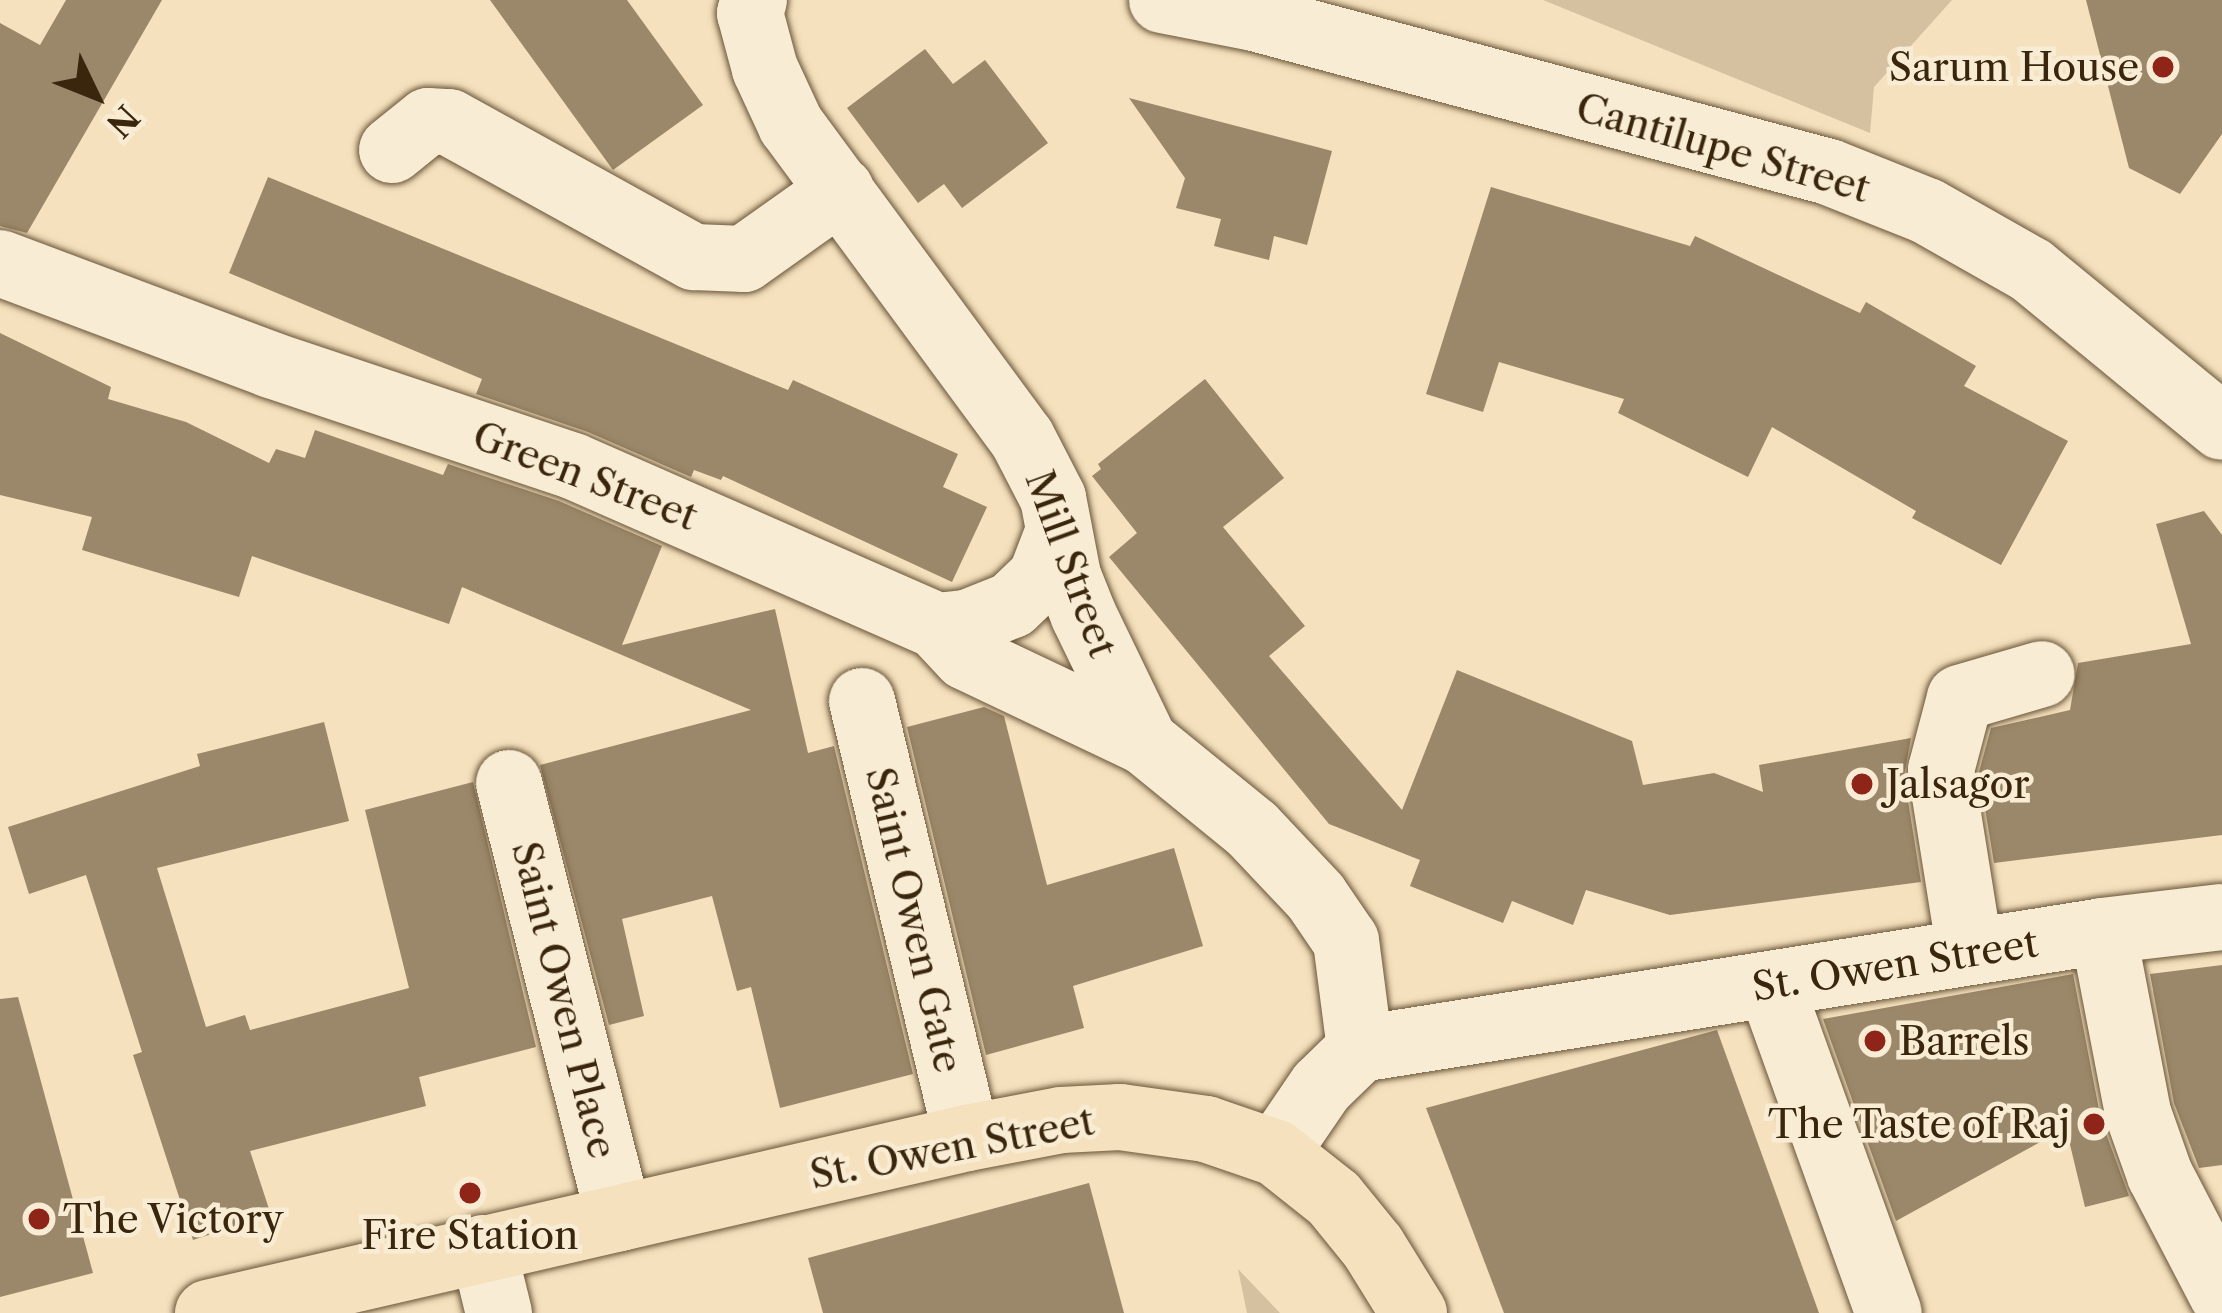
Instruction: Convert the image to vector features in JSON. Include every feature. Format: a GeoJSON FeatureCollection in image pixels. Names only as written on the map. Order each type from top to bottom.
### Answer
{"type":"FeatureCollection","features":[{"type":"Feature","properties":{"kind":"highway","name":"St. Owen Street"},"geometry":{"type":"LineString","coordinates":[[208,1313],[967,1138],[1061,1120],[1120,1117],[1206,1129],[1276,1153],[1334,1198],[1373,1247],[1414,1313]]}},
{"type":"Feature","properties":{"kind":"street","name":"Mill Street"},"geometry":{"type":"LineString","coordinates":[[754,0],[750,13],[765,70],[791,125],[1022,438],[1053,498],[1068,576],[1084,616],[1145,742],[1252,829],[1316,897],[1346,941],[1360,1049]]}},
{"type":"Feature","properties":{"kind":"street","name":"Cantilupe Street"},"geometry":{"type":"LineString","coordinates":[[1162,0],[1254,18],[1829,172],[1927,211],[2031,270],[2222,428]]}},
{"type":"Feature","properties":{"kind":"street"},"geometry":{"type":"LineString","coordinates":[[392,150],[428,121],[449,122],[694,257],[744,259],[841,190]]}},
{"type":"Feature","properties":{"kind":"street","name":"Green Street"},"geometry":{"type":"LineString","coordinates":[[0,263],[271,365],[573,466],[937,626],[967,657],[1145,742]]}},
{"type":"Feature","properties":{"kind":"street"},"geometry":{"type":"LineString","coordinates":[[937,626],[967,623],[1012,604],[1041,577],[1059,530]]}},
{"type":"Feature","properties":{"kind":"street"},"geometry":{"type":"LineString","coordinates":[[1970,952],[1941,770],[1960,698],[2042,674]]}},
{"type":"Feature","properties":{"kind":"street","name":"Saint Owen Gate"},"geometry":{"type":"LineString","coordinates":[[862,701],[967,1138]]}},
{"type":"Feature","properties":{"kind":"street","name":"Saint Owen Place"},"geometry":{"type":"LineString","coordinates":[[508,783],[619,1218]]}},
{"type":"Feature","properties":{"kind":"street","name":"St. Owen Street"},"geometry":{"type":"LineString","coordinates":[[1360,1049],[2103,931],[2222,917]]}},
{"type":"Feature","properties":{"kind":"street"},"geometry":{"type":"LineString","coordinates":[[2103,931],[2138,1113],[2210,1300]]}},
{"type":"Feature","properties":{"kind":"street"},"geometry":{"type":"LineString","coordinates":[[1771,986],[1889,1313]]}},
{"type":"Feature","properties":{"kind":"street"},"geometry":{"type":"LineString","coordinates":[[1276,1153],[1321,1088],[1360,1049]]}},
{"type":"Feature","properties":{"kind":"street"},"geometry":{"type":"LineString","coordinates":[[483,1248],[499,1313]]}},
{"type":"Feature","properties":{"kind":"shaded area"},"geometry":{"type":"Polygon","coordinates":[[[1543,0],[1952,0],[1874,87],[1870,133],[1543,0]]]}},
{"type":"Feature","properties":{"kind":"shaded area"},"geometry":{"type":"Polygon","coordinates":[[[1238,1269],[1280,1313],[1247,1313],[1238,1269]]]}},
{"type":"Feature","properties":{"kind":"building"},"geometry":{"type":"Polygon","coordinates":[[[66,0],[162,0],[27,233],[0,226],[0,23],[40,45],[66,0]]]}},
{"type":"Feature","properties":{"kind":"building"},"geometry":{"type":"Polygon","coordinates":[[[490,0],[627,0],[703,105],[613,170],[490,0]]]}},
{"type":"Feature","properties":{"kind":"building","name":"Sarum House"},"geometry":{"type":"Polygon","coordinates":[[[2086,0],[2222,0],[2222,134],[2180,194],[2129,168],[2086,0]]]}},
{"type":"Feature","properties":{"kind":"building"},"geometry":{"type":"Polygon","coordinates":[[[925,49],[953,84],[985,60],[1048,143],[962,208],[944,184],[918,203],[847,108],[925,49]]]}},
{"type":"Feature","properties":{"kind":"building"},"geometry":{"type":"Polygon","coordinates":[[[1129,98],[1332,151],[1307,245],[1274,236],[1269,260],[1214,246],[1221,219],[1176,208],[1185,178],[1129,98]]]}},
{"type":"Feature","properties":{"kind":"building"},"geometry":{"type":"Polygon","coordinates":[[[268,177],[788,390],[793,380],[958,454],[943,487],[987,507],[952,582],[723,476],[721,480],[694,470],[691,477],[588,432],[476,394],[482,379],[229,273],[268,177]]]}},
{"type":"Feature","properties":{"kind":"building"},"geometry":{"type":"Polygon","coordinates":[[[1491,187],[1690,246],[1695,236],[1860,313],[1866,302],[1976,366],[1964,386],[2068,441],[2001,565],[1912,518],[1916,511],[1772,427],[1748,477],[1618,413],[1624,399],[1499,362],[1483,412],[1426,394],[1491,187]]]}},
{"type":"Feature","properties":{"kind":"building"},"geometry":{"type":"Polygon","coordinates":[[[0,333],[111,387],[108,399],[186,422],[269,463],[276,449],[305,458],[315,430],[443,475],[448,464],[559,501],[662,546],[622,645],[775,609],[808,753],[834,746],[913,1074],[780,1108],[751,987],[737,991],[712,896],[622,919],[644,1016],[609,1025],[540,765],[751,710],[462,587],[449,624],[252,556],[239,597],[82,550],[92,517],[0,495],[0,333]]]}},
{"type":"Feature","properties":{"kind":"building"},"geometry":{"type":"Polygon","coordinates":[[[1205,379],[1284,478],[1223,527],[1305,626],[1269,656],[1402,810],[1457,670],[1632,741],[1643,785],[1714,773],[1763,792],[1759,765],[1911,738],[1904,776],[1921,882],[1670,915],[1586,890],[1573,925],[1512,901],[1503,923],[1410,886],[1420,860],[1329,824],[1109,557],[1137,533],[1092,476],[1101,469],[1098,464],[1205,379]]]}},
{"type":"Feature","properties":{"kind":"building"},"geometry":{"type":"Polygon","coordinates":[[[2204,511],[2222,535],[2222,835],[1994,863],[1979,772],[1991,728],[2070,710],[2078,663],[2191,644],[2156,524],[2204,511]]]}},
{"type":"Feature","properties":{"kind":"building"},"geometry":{"type":"Polygon","coordinates":[[[984,707],[1004,716],[1047,885],[1174,848],[1203,946],[1073,986],[1084,1028],[986,1055],[907,727],[984,707]]]}},
{"type":"Feature","properties":{"kind":"building"},"geometry":{"type":"Polygon","coordinates":[[[324,722],[349,821],[157,868],[206,1027],[245,1015],[250,1030],[409,988],[365,810],[473,782],[536,1047],[419,1077],[426,1106],[250,1151],[271,1215],[193,1240],[133,1055],[142,1052],[86,875],[29,894],[8,827],[200,766],[197,754],[324,722]]]}},
{"type":"Feature","properties":{"kind":"building"},"geometry":{"type":"Polygon","coordinates":[[[2222,965],[2222,1165],[2199,1168],[2174,1103],[2150,974],[2222,965]]]}},
{"type":"Feature","properties":{"kind":"building"},"geometry":{"type":"Polygon","coordinates":[[[2073,974],[2101,1120],[2129,1196],[2085,1207],[2066,1128],[1896,1221],[1823,1019],[2073,974]]]}},
{"type":"Feature","properties":{"kind":"building","name":"The Victory"},"geometry":{"type":"Polygon","coordinates":[[[18,997],[93,1273],[0,1297],[0,999],[18,997]]]}},
{"type":"Feature","properties":{"kind":"building"},"geometry":{"type":"Polygon","coordinates":[[[1717,1030],[1819,1313],[1504,1313],[1426,1108],[1717,1030]]]}},
{"type":"Feature","properties":{"kind":"building"},"geometry":{"type":"Polygon","coordinates":[[[1089,1183],[1124,1313],[823,1313],[808,1258],[1089,1183]]]}},
{"type":"Feature","properties":{"kind":"place","name":"Sarum House"},"geometry":{"type":"Point","coordinates":[2163,67]}},
{"type":"Feature","properties":{"kind":"place","name":"Jalsagor"},"geometry":{"type":"Point","coordinates":[1862,784]}},
{"type":"Feature","properties":{"kind":"place","name":"Barrels"},"geometry":{"type":"Point","coordinates":[1875,1041]}},
{"type":"Feature","properties":{"kind":"place","name":"The Taste of Raj"},"geometry":{"type":"Point","coordinates":[2094,1124]}},
{"type":"Feature","properties":{"kind":"place","name":"Fire Station"},"geometry":{"type":"Point","coordinates":[470,1193]}},
{"type":"Feature","properties":{"kind":"place","name":"The Victory"},"geometry":{"type":"Point","coordinates":[39,1219]}}]}
